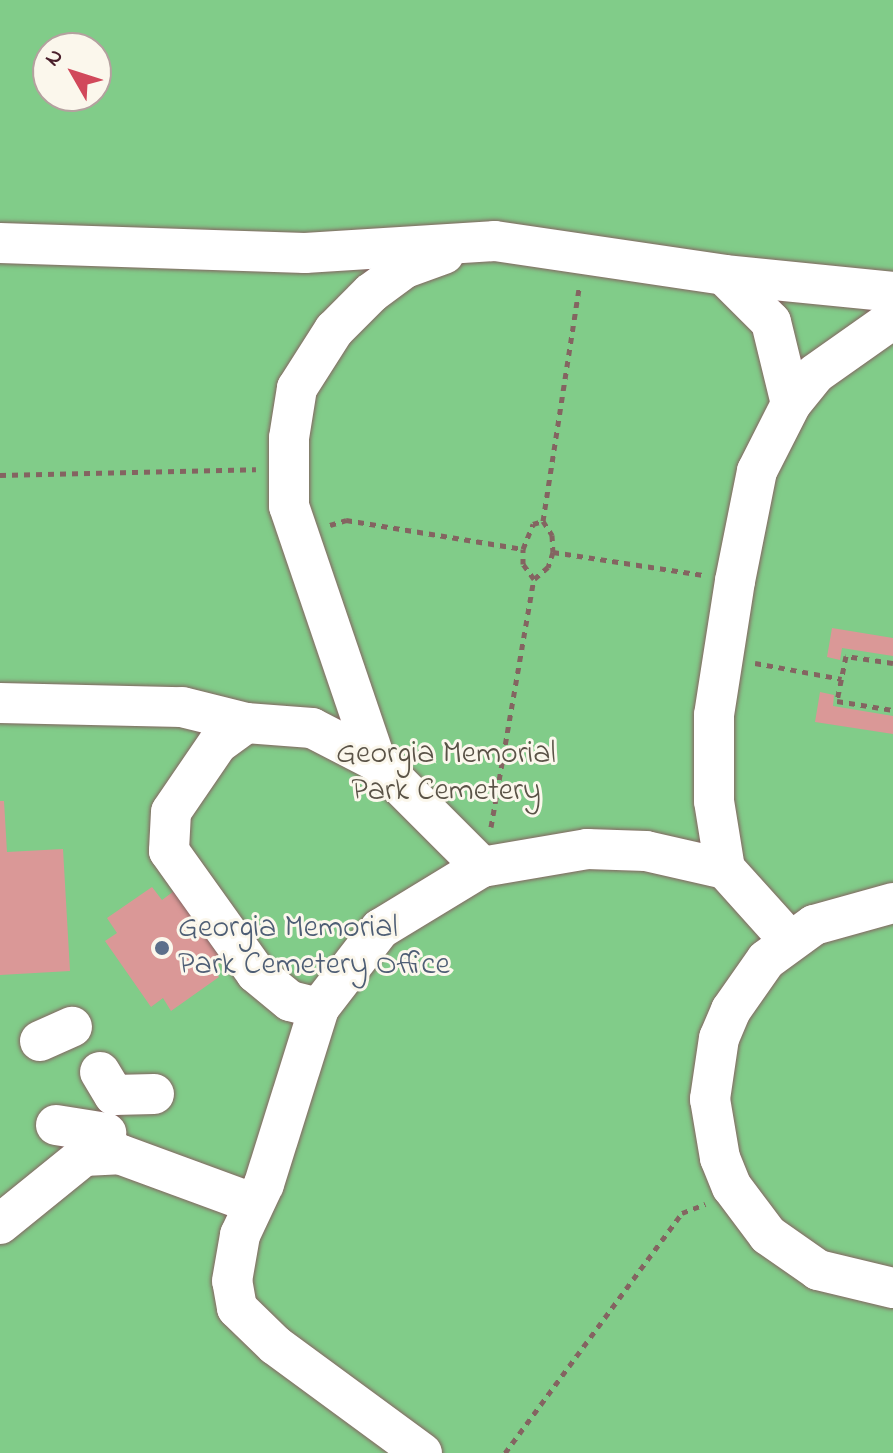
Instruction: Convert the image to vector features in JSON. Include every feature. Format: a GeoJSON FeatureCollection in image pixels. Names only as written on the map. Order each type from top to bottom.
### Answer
{"type":"FeatureCollection","features":[{"type":"Feature","properties":{"kind":"lane"},"geometry":{"type":"LineString","coordinates":[[376,761],[289,506],[289,468],[297,388],[334,330],[405,268],[495,241]]}},
{"type":"Feature","properties":{"kind":"lane"},"geometry":{"type":"LineString","coordinates":[[0,243],[305,253],[495,241],[724,275],[893,292]]}},
{"type":"Feature","properties":{"kind":"lane"},"geometry":{"type":"LineString","coordinates":[[724,275],[771,322],[791,404]]}},
{"type":"Feature","properties":{"kind":"lane"},"geometry":{"type":"LineString","coordinates":[[789,940],[725,869],[714,801],[714,715],[735,581],[757,471],[791,404],[815,374],[893,319]]}},
{"type":"Feature","properties":{"kind":"lane"},"geometry":{"type":"LineString","coordinates":[[0,703],[182,707],[246,723],[312,728],[376,761],[482,867]]}},
{"type":"Feature","properties":{"kind":"lane"},"geometry":{"type":"LineString","coordinates":[[246,723],[218,743],[171,812],[169,851],[256,973],[290,1001],[319,1008]]}},
{"type":"Feature","properties":{"kind":"lane"},"geometry":{"type":"LineString","coordinates":[[422,1453],[275,1345],[237,1308],[232,1281],[252,1203],[264,1184],[279,1081],[319,1008],[380,929],[482,867],[587,849],[646,851],[725,869]]}},
{"type":"Feature","properties":{"kind":"lane"},"geometry":{"type":"LineString","coordinates":[[893,903],[841,913],[789,940],[739,997],[712,1068],[713,1129],[736,1192],[768,1235],[792,1255],[847,1281],[893,1288]]}},
{"type":"Feature","properties":{"kind":"lane"},"geometry":{"type":"LineString","coordinates":[[104,1144],[107,1083],[154,1094]]}},
{"type":"Feature","properties":{"kind":"lane"},"geometry":{"type":"LineString","coordinates":[[56,1125],[104,1144],[119,1154],[180,1173],[252,1203]]}},
{"type":"Feature","properties":{"kind":"lane"},"geometry":{"type":"LineString","coordinates":[[0,1224],[84,1156],[104,1144]]}},
{"type":"Feature","properties":{"kind":"path"},"geometry":{"type":"LineString","coordinates":[[482,867],[500,792],[534,579],[548,567],[553,552],[552,535],[543,521],[584,256]]}},
{"type":"Feature","properties":{"kind":"path"},"geometry":{"type":"LineString","coordinates":[[0,475],[289,468]]}},
{"type":"Feature","properties":{"kind":"path"},"geometry":{"type":"LineString","coordinates":[[299,535],[346,520],[523,549]]}},
{"type":"Feature","properties":{"kind":"path"},"geometry":{"type":"LineString","coordinates":[[534,579],[527,575],[523,549],[533,524],[543,521]]}},
{"type":"Feature","properties":{"kind":"path"},"geometry":{"type":"LineString","coordinates":[[553,552],[735,581]]}},
{"type":"Feature","properties":{"kind":"path"},"geometry":{"type":"LineString","coordinates":[[893,663],[846,656],[837,701],[893,710]]}},
{"type":"Feature","properties":{"kind":"path"},"geometry":{"type":"LineString","coordinates":[[723,657],[842,679]]}},
{"type":"Feature","properties":{"kind":"path"},"geometry":{"type":"LineString","coordinates":[[505,1453],[682,1213],[736,1192]]}},
{"type":"Feature","properties":{"kind":"green space","name":"Georgia Memorial Park Cemetery"},"geometry":{"type":"Polygon","coordinates":[[[0,0],[893,0],[893,1453],[0,1453],[0,0]]]}},
{"type":"Feature","properties":{"kind":"building"},"geometry":{"type":"Polygon","coordinates":[[[832,628],[893,638],[893,656],[842,648],[840,660],[827,657],[832,628]]]}},
{"type":"Feature","properties":{"kind":"building"},"geometry":{"type":"Polygon","coordinates":[[[820,692],[834,695],[833,706],[893,716],[893,734],[815,722],[820,692]]]}},
{"type":"Feature","properties":{"kind":"building"},"geometry":{"type":"Polygon","coordinates":[[[0,801],[4,801],[7,852],[63,849],[70,971],[0,975],[0,801]]]}},
{"type":"Feature","properties":{"kind":"building","name":"Georgia Memorial Park Cemetery Office"},"geometry":{"type":"Polygon","coordinates":[[[152,887],[162,900],[174,891],[219,956],[209,963],[219,977],[171,1011],[163,998],[151,1007],[105,941],[117,933],[107,918],[152,887]]]}},
{"type":"Feature","properties":{"kind":"place","name":"Georgia Memorial Park Cemetery Office"},"geometry":{"type":"Point","coordinates":[162,948]}}]}
